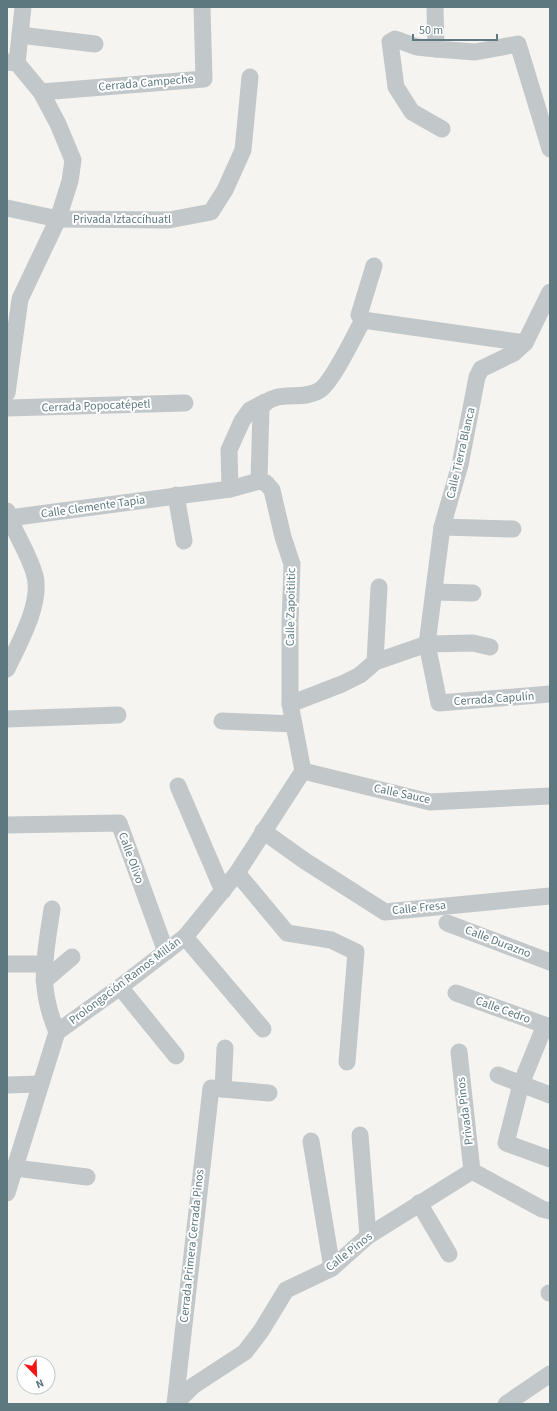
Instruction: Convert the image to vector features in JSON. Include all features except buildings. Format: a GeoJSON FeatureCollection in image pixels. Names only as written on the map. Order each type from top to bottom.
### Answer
{"type":"FeatureCollection","features":[{"type":"Feature","properties":{"kind":"street"},"geometry":{"type":"LineString","coordinates":[[7,393],[20,299],[58,219],[70,181],[73,160],[58,124],[41,92],[12,63],[20,34],[23,7]]}},
{"type":"Feature","properties":{"kind":"street","name":"Cerrada Campeche"},"geometry":{"type":"LineString","coordinates":[[41,92],[204,79],[202,7]]}},
{"type":"Feature","properties":{"kind":"street"},"geometry":{"type":"LineString","coordinates":[[435,7],[436,49]]}},
{"type":"Feature","properties":{"kind":"street"},"geometry":{"type":"LineString","coordinates":[[20,34],[94,44]]}},
{"type":"Feature","properties":{"kind":"street"},"geometry":{"type":"LineString","coordinates":[[442,129],[412,112],[396,87],[390,42],[395,39],[417,47],[475,52],[518,44],[544,105],[550,149]]}},
{"type":"Feature","properties":{"kind":"street","name":"Privada Iztaccíhuatl"},"geometry":{"type":"LineString","coordinates":[[58,219],[169,220],[211,212],[225,190],[243,150],[250,78]]}},
{"type":"Feature","properties":{"kind":"street"},"geometry":{"type":"LineString","coordinates":[[7,208],[58,219]]}},
{"type":"Feature","properties":{"kind":"street"},"geometry":{"type":"LineString","coordinates":[[374,266],[359,315],[363,320],[525,343]]}},
{"type":"Feature","properties":{"kind":"street","name":"Calle Tierra Blanca"},"geometry":{"type":"LineString","coordinates":[[439,703],[427,644],[442,527],[460,465],[479,373],[490,364],[514,353],[525,343],[550,292]]}},
{"type":"Feature","properties":{"kind":"street"},"geometry":{"type":"LineString","coordinates":[[265,402],[261,408],[259,481],[230,489],[229,450],[242,421],[250,410],[265,402],[273,398],[309,394],[326,385],[363,320]]}},
{"type":"Feature","properties":{"kind":"street","name":"Cerrada Popocatépetl"},"geometry":{"type":"LineString","coordinates":[[7,408],[185,403]]}},
{"type":"Feature","properties":{"kind":"street","name":"Calle Zapoitiltic"},"geometry":{"type":"LineString","coordinates":[[259,481],[266,483],[272,490],[283,537],[292,564],[290,704],[303,771]]}},
{"type":"Feature","properties":{"kind":"street","name":"Calle Clemente Tapia"},"geometry":{"type":"LineString","coordinates":[[8,515],[230,489]]}},
{"type":"Feature","properties":{"kind":"street"},"geometry":{"type":"LineString","coordinates":[[176,495],[184,541]]}},
{"type":"Feature","properties":{"kind":"street"},"geometry":{"type":"LineString","coordinates":[[7,669],[13,643],[32,611],[36,594],[35,577],[8,515]]}},
{"type":"Feature","properties":{"kind":"street"},"geometry":{"type":"LineString","coordinates":[[442,527],[513,529]]}},
{"type":"Feature","properties":{"kind":"street"},"geometry":{"type":"LineString","coordinates":[[375,662],[379,587]]}},
{"type":"Feature","properties":{"kind":"street"},"geometry":{"type":"LineString","coordinates":[[434,592],[473,593]]}},
{"type":"Feature","properties":{"kind":"street"},"geometry":{"type":"LineString","coordinates":[[290,704],[342,684],[360,675],[375,662],[427,644],[474,643],[490,647]]}},
{"type":"Feature","properties":{"kind":"street","name":"Cerrada Capulín"},"geometry":{"type":"LineString","coordinates":[[439,703],[550,694]]}},
{"type":"Feature","properties":{"kind":"street"},"geometry":{"type":"LineString","coordinates":[[7,719],[118,715]]}},
{"type":"Feature","properties":{"kind":"street"},"geometry":{"type":"LineString","coordinates":[[222,721],[294,724]]}},
{"type":"Feature","properties":{"kind":"street","name":"Calle Sauce"},"geometry":{"type":"LineString","coordinates":[[303,771],[430,802],[550,796]]}},
{"type":"Feature","properties":{"kind":"street","name":"Prolongación Ramos Millán"},"geometry":{"type":"LineString","coordinates":[[7,1193],[57,1032],[120,987],[185,937],[237,873],[263,830],[303,771]]}},
{"type":"Feature","properties":{"kind":"street"},"geometry":{"type":"LineString","coordinates":[[178,786],[223,892]]}},
{"type":"Feature","properties":{"kind":"street","name":"Calle Olivo"},"geometry":{"type":"LineString","coordinates":[[7,825],[119,823],[166,952]]}},
{"type":"Feature","properties":{"kind":"street","name":"Calle Fresa"},"geometry":{"type":"LineString","coordinates":[[263,830],[305,861],[385,912],[550,896]]}},
{"type":"Feature","properties":{"kind":"street"},"geometry":{"type":"LineString","coordinates":[[237,873],[287,933],[331,940],[356,952],[348,1062]]}},
{"type":"Feature","properties":{"kind":"street"},"geometry":{"type":"LineString","coordinates":[[52,909],[44,981],[49,1012],[57,1032]]}},
{"type":"Feature","properties":{"kind":"street","name":"Calle Durazno"},"geometry":{"type":"LineString","coordinates":[[447,923],[550,962]]}},
{"type":"Feature","properties":{"kind":"street"},"geometry":{"type":"LineString","coordinates":[[185,937],[262,1029]]}},
{"type":"Feature","properties":{"kind":"street"},"geometry":{"type":"LineString","coordinates":[[44,981],[72,957]]}},
{"type":"Feature","properties":{"kind":"street"},"geometry":{"type":"LineString","coordinates":[[7,964],[45,964]]}},
{"type":"Feature","properties":{"kind":"street"},"geometry":{"type":"LineString","coordinates":[[120,987],[176,1056]]}},
{"type":"Feature","properties":{"kind":"street","name":"Calle Cedro"},"geometry":{"type":"LineString","coordinates":[[456,994],[547,1026]]}},
{"type":"Feature","properties":{"kind":"street"},"geometry":{"type":"LineString","coordinates":[[547,1026],[522,1084],[506,1143],[550,1159]]}},
{"type":"Feature","properties":{"kind":"street","name":"Cerrada Primera Cerrada Pinos"},"geometry":{"type":"LineString","coordinates":[[175,1404],[217,1088],[225,1048]]}},
{"type":"Feature","properties":{"kind":"street","name":"Privada Pinos"},"geometry":{"type":"LineString","coordinates":[[459,1052],[472,1171]]}},
{"type":"Feature","properties":{"kind":"street"},"geometry":{"type":"LineString","coordinates":[[498,1075],[550,1095]]}},
{"type":"Feature","properties":{"kind":"street"},"geometry":{"type":"LineString","coordinates":[[7,1085],[40,1084]]}},
{"type":"Feature","properties":{"kind":"street"},"geometry":{"type":"LineString","coordinates":[[217,1088],[269,1093]]}},
{"type":"Feature","properties":{"kind":"street"},"geometry":{"type":"LineString","coordinates":[[360,1135],[368,1236]]}},
{"type":"Feature","properties":{"kind":"street"},"geometry":{"type":"LineString","coordinates":[[311,1141],[332,1268]]}},
{"type":"Feature","properties":{"kind":"street"},"geometry":{"type":"LineString","coordinates":[[15,1168],[87,1177]]}},
{"type":"Feature","properties":{"kind":"street"},"geometry":{"type":"LineString","coordinates":[[472,1171],[542,1210],[550,1211]]}},
{"type":"Feature","properties":{"kind":"street","name":"Calle Pinos"},"geometry":{"type":"LineString","coordinates":[[175,1404],[193,1386],[245,1352],[261,1331],[286,1290],[332,1268],[368,1236],[472,1171]]}},
{"type":"Feature","properties":{"kind":"street"},"geometry":{"type":"LineString","coordinates":[[419,1203],[449,1254]]}},
{"type":"Feature","properties":{"kind":"street"},"geometry":{"type":"LineString","coordinates":[[506,1404],[550,1374]]}}]}
